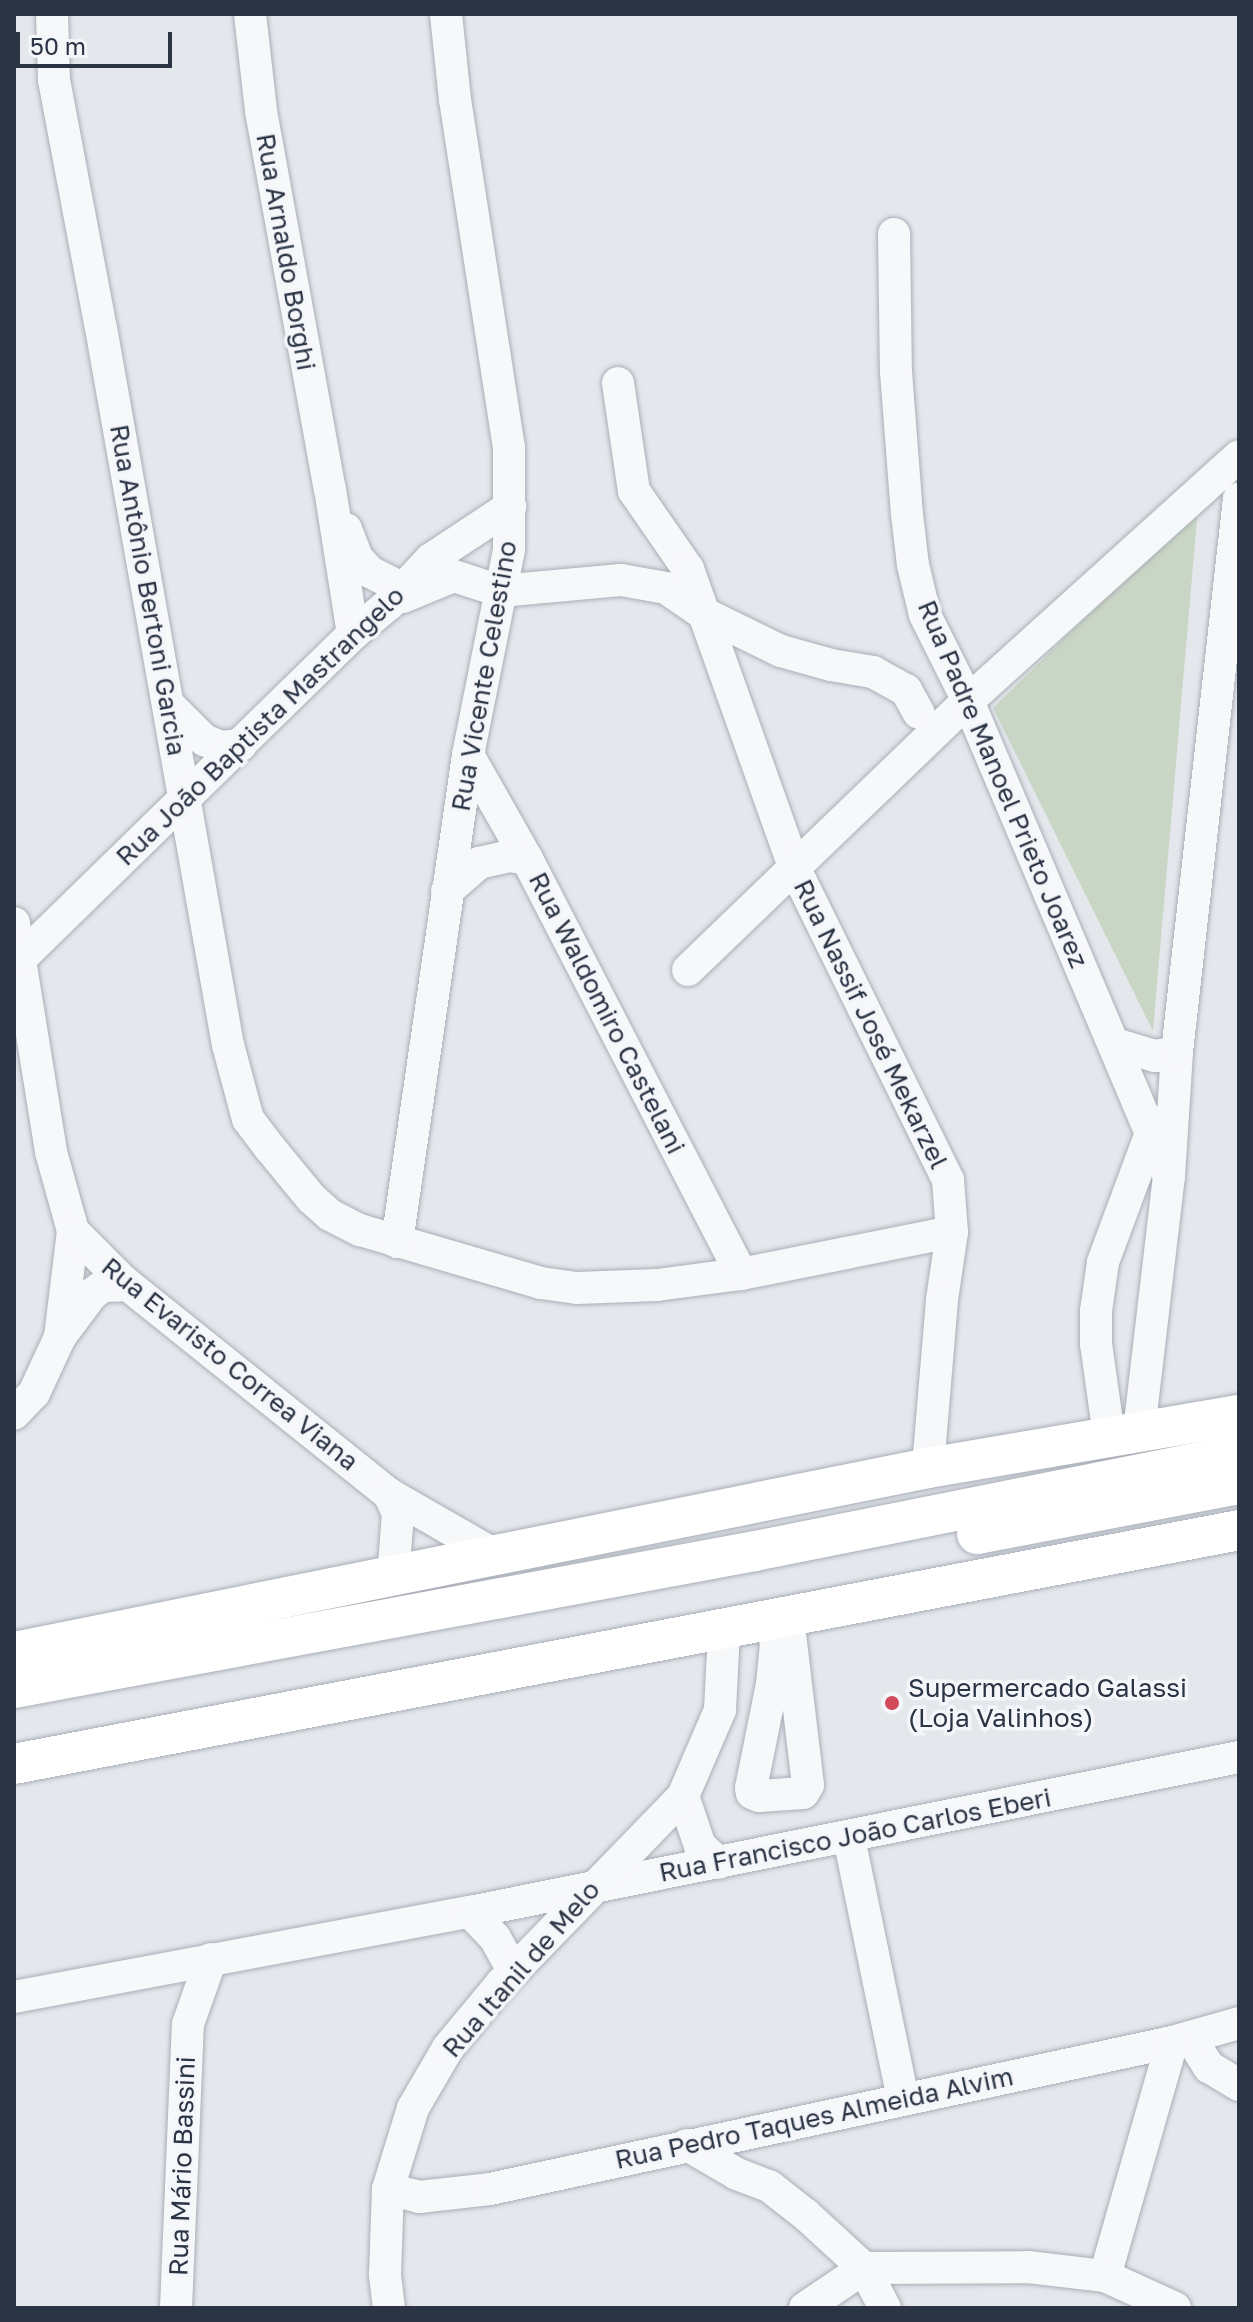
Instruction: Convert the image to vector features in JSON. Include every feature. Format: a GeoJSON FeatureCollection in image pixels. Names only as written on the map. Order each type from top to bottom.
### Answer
{"type":"FeatureCollection","features":[{"type":"Feature","properties":{"kind":"main road"},"geometry":{"type":"LineString","coordinates":[[14,1652],[928,1468],[1239,1415]]}},
{"type":"Feature","properties":{"kind":"main road"},"geometry":{"type":"LineString","coordinates":[[14,1688],[740,1553],[1239,1454]]}},
{"type":"Feature","properties":{"kind":"main road"},"geometry":{"type":"LineString","coordinates":[[14,1714],[1239,1484]]}},
{"type":"Feature","properties":{"kind":"main road"},"geometry":{"type":"LineString","coordinates":[[14,1764],[1239,1530]]}},
{"type":"Feature","properties":{"kind":"street","name":"Rua Antônio Bertoni Garcia"},"geometry":{"type":"LineString","coordinates":[[52,14],[54,80],[228,1045],[248,1119],[290,1176],[330,1215],[360,1230],[541,1283],[577,1288],[641,1286],[741,1274],[952,1232]]}},
{"type":"Feature","properties":{"kind":"street","name":"Rua Arnaldo Borghi"},"geometry":{"type":"LineString","coordinates":[[250,14],[261,111],[330,489],[353,634]]}},
{"type":"Feature","properties":{"kind":"street","name":"Rua Vicente Celestino"},"geometry":{"type":"LineString","coordinates":[[397,1242],[468,755],[509,549],[509,448],[455,100],[446,14]]}},
{"type":"Feature","properties":{"kind":"street","name":"Rua Padre Manoel Prieto Joarez"},"geometry":{"type":"LineString","coordinates":[[894,234],[896,372],[913,565],[925,615],[968,701],[1169,1176]]}},
{"type":"Feature","properties":{"kind":"street","name":"Rua Nassif José Mekarzel"},"geometry":{"type":"LineString","coordinates":[[618,383],[634,491],[647,515],[674,545],[688,569],[794,867],[948,1180],[952,1232],[942,1300],[928,1468]]}},
{"type":"Feature","properties":{"kind":"street"},"geometry":{"type":"LineString","coordinates":[[688,970],[968,701],[1239,456]]}},
{"type":"Feature","properties":{"kind":"street","name":"Rua Arnaldo Borghi"},"geometry":{"type":"LineString","coordinates":[[330,489],[357,558],[396,596]]}},
{"type":"Feature","properties":{"kind":"street"},"geometry":{"type":"LineString","coordinates":[[1124,1433],[1143,1386],[1169,1176],[1176,1062],[1239,498]]}},
{"type":"Feature","properties":{"kind":"street","name":"Rua João Baptista Mastrangelo"},"geometry":{"type":"LineString","coordinates":[[21,958],[431,559],[510,507]]}},
{"type":"Feature","properties":{"kind":"street"},"geometry":{"type":"LineString","coordinates":[[396,596],[454,576],[500,591],[621,580],[666,588],[701,612],[781,651],[831,665],[873,672],[906,690],[919,713]]}},
{"type":"Feature","properties":{"kind":"street"},"geometry":{"type":"LineString","coordinates":[[169,705],[204,740],[221,747],[241,745]]}},
{"type":"Feature","properties":{"kind":"street","name":"Rua Waldomiro Castelani"},"geometry":{"type":"LineString","coordinates":[[468,755],[527,859],[741,1274]]}},
{"type":"Feature","properties":{"kind":"street"},"geometry":{"type":"LineString","coordinates":[[447,891],[479,863],[510,856],[527,859]]}},
{"type":"Feature","properties":{"kind":"street"},"geometry":{"type":"LineString","coordinates":[[14,923],[51,1152],[73,1231],[60,1337]]}},
{"type":"Feature","properties":{"kind":"street"},"geometry":{"type":"LineString","coordinates":[[1115,1044],[1176,1062]]}},
{"type":"Feature","properties":{"kind":"street"},"geometry":{"type":"LineString","coordinates":[[1124,1433],[1096,1363],[1096,1311],[1103,1262],[1176,1062]]}},
{"type":"Feature","properties":{"kind":"street","name":"Rua Evaristo Correa Viana"},"geometry":{"type":"LineString","coordinates":[[73,1231],[127,1285],[389,1494],[495,1555]]}},
{"type":"Feature","properties":{"kind":"street"},"geometry":{"type":"LineString","coordinates":[[1103,1262],[1131,1245],[1159,1255]]}},
{"type":"Feature","properties":{"kind":"street"},"geometry":{"type":"LineString","coordinates":[[14,1414],[34,1393],[60,1337],[92,1294],[103,1286],[127,1285]]}},
{"type":"Feature","properties":{"kind":"street"},"geometry":{"type":"LineString","coordinates":[[1096,1363],[1114,1388],[1132,1391],[1143,1386]]}},
{"type":"Feature","properties":{"kind":"street"},"geometry":{"type":"LineString","coordinates":[[389,1494],[398,1513],[393,1578]]}},
{"type":"Feature","properties":{"kind":"street"},"geometry":{"type":"LineString","coordinates":[[780,1619],[808,1785],[803,1793],[759,1796],[752,1793],[751,1788],[772,1684],[780,1619]]}},
{"type":"Feature","properties":{"kind":"street","name":"Rua Itanil de Melo"},"geometry":{"type":"LineString","coordinates":[[389,2308],[385,2274],[388,2189],[420,2096],[448,2048],[513,1971],[590,1888],[683,1796],[720,1710],[724,1630]]}},
{"type":"Feature","properties":{"kind":"street","name":"Rua Francisco João Carlos Eberi"},"geometry":{"type":"LineString","coordinates":[[14,1997],[849,1838],[1239,1757]]}},
{"type":"Feature","properties":{"kind":"street"},"geometry":{"type":"LineString","coordinates":[[683,1796],[700,1846],[719,1863]]}},
{"type":"Feature","properties":{"kind":"street"},"geometry":{"type":"LineString","coordinates":[[849,1838],[903,2098]]}},
{"type":"Feature","properties":{"kind":"street"},"geometry":{"type":"LineString","coordinates":[[470,1912],[495,1938],[513,1971]]}},
{"type":"Feature","properties":{"kind":"street","name":"Rua Mário Bassini"},"geometry":{"type":"LineString","coordinates":[[176,2308],[188,2024],[211,1959]]}},
{"type":"Feature","properties":{"kind":"street","name":"Rua Mário Bassini"},"geometry":{"type":"LineString","coordinates":[[151,1971],[174,1994],[188,2024]]}},
{"type":"Feature","properties":{"kind":"street","name":"Rua Pedro Taques Almeida Alvim"},"geometry":{"type":"LineString","coordinates":[[388,2189],[419,2197],[456,2195],[1181,2040],[1239,2023]]}},
{"type":"Feature","properties":{"kind":"street"},"geometry":{"type":"LineString","coordinates":[[1105,2276],[1181,2040],[1209,2067],[1239,2085]]}},
{"type":"Feature","properties":{"kind":"street"},"geometry":{"type":"LineString","coordinates":[[758,2130],[769,2186]]}},
{"type":"Feature","properties":{"kind":"street"},"geometry":{"type":"LineString","coordinates":[[687,2145],[737,2174],[769,2186],[864,2268],[885,2308]]}},
{"type":"Feature","properties":{"kind":"street"},"geometry":{"type":"LineString","coordinates":[[805,2308],[864,2268],[1028,2267],[1105,2276],[1175,2308]]}},
{"type":"Feature","properties":{"kind":"green space"},"geometry":{"type":"Polygon","coordinates":[[[1198,507],[1153,1031],[993,708],[1198,507]]]}},
{"type":"Feature","properties":{"kind":"place","name":"Supermercado Galassi (Loja Valinhos)"},"geometry":{"type":"Point","coordinates":[892,1703]}}]}
